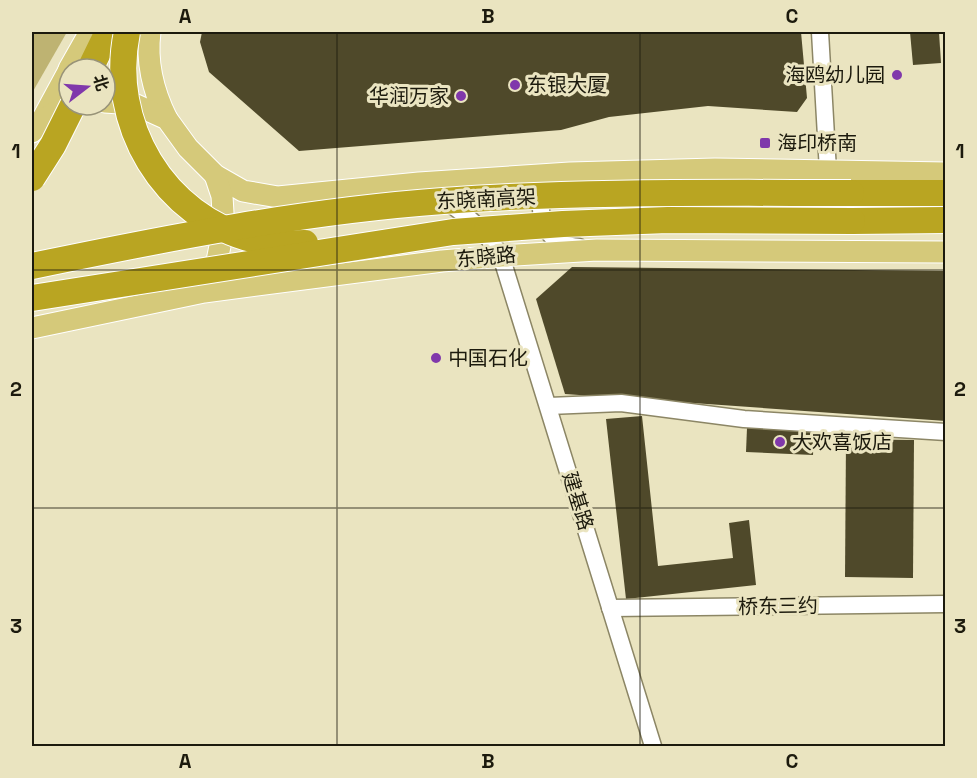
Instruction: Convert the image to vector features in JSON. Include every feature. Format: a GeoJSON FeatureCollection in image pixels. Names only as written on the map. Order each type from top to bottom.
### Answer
{"type":"FeatureCollection","features":[{"type":"Feature","properties":{"kind":"highway"},"geometry":{"type":"LineString","coordinates":[[96,57],[108,32]]}},
{"type":"Feature","properties":{"kind":"highway"},"geometry":{"type":"LineString","coordinates":[[127,32],[123,80],[125,100],[136,138],[144,154],[168,187],[182,201],[239,235],[275,243],[411,237]]}},
{"type":"Feature","properties":{"kind":"highway"},"geometry":{"type":"LineString","coordinates":[[32,178],[67,117]]}},
{"type":"Feature","properties":{"kind":"highway","name":"东晓南高架"},"geometry":{"type":"LineString","coordinates":[[32,266],[132,245],[284,219],[441,201],[595,194],[945,193]]}},
{"type":"Feature","properties":{"kind":"highway","name":"东晓南高架"},"geometry":{"type":"LineString","coordinates":[[32,298],[411,237],[476,230],[607,222],[699,220],[945,220]]}},
{"type":"Feature","properties":{"kind":"main road"},"geometry":{"type":"LineString","coordinates":[[76,57],[90,32]]}},
{"type":"Feature","properties":{"kind":"main road"},"geometry":{"type":"LineString","coordinates":[[150,32],[151,74],[155,95],[166,119],[188,148],[214,175],[243,191],[278,196],[419,183],[570,173],[715,169],[945,173]]}},
{"type":"Feature","properties":{"kind":"main road"},"geometry":{"type":"LineString","coordinates":[[37,125],[57,90]]}},
{"type":"Feature","properties":{"kind":"main road"},"geometry":{"type":"LineString","coordinates":[[117,103],[134,104],[166,119]]}},
{"type":"Feature","properties":{"kind":"main road"},"geometry":{"type":"LineString","coordinates":[[37,125],[57,111]]}},
{"type":"Feature","properties":{"kind":"main road"},"geometry":{"type":"LineString","coordinates":[[177,298],[198,283],[217,261],[223,213],[222,196],[214,175]]}},
{"type":"Feature","properties":{"kind":"main road","name":"东晓路"},"geometry":{"type":"LineString","coordinates":[[32,328],[204,292],[501,255],[597,250],[945,252]]}},
{"type":"Feature","properties":{"kind":"street"},"geometry":{"type":"LineString","coordinates":[[820,32],[828,171]]}},
{"type":"Feature","properties":{"kind":"street"},"geometry":{"type":"LineString","coordinates":[[570,173],[556,180],[545,191],[541,205],[543,222],[549,233],[560,242],[597,250]]}},
{"type":"Feature","properties":{"kind":"street"},"geometry":{"type":"LineString","coordinates":[[419,183],[466,214],[491,240],[501,255]]}},
{"type":"Feature","properties":{"kind":"street","name":"建基路"},"geometry":{"type":"LineString","coordinates":[[501,255],[653,747]]}},
{"type":"Feature","properties":{"kind":"street"},"geometry":{"type":"LineString","coordinates":[[549,406],[621,404],[744,419],[945,432]]}},
{"type":"Feature","properties":{"kind":"street","name":"桥东三约"},"geometry":{"type":"LineString","coordinates":[[610,608],[945,604]]}},
{"type":"Feature","properties":{"kind":"shaded area"},"geometry":{"type":"Polygon","coordinates":[[[32,32],[67,32],[32,93],[32,32]]]}},
{"type":"Feature","properties":{"kind":"building","name":"东银大厦"},"geometry":{"type":"Polygon","coordinates":[[[202,32],[801,32],[807,98],[797,112],[708,106],[609,117],[561,130],[299,151],[209,72],[200,42],[202,32]]]}},
{"type":"Feature","properties":{"kind":"building"},"geometry":{"type":"Polygon","coordinates":[[[910,32],[939,32],[941,63],[913,65],[910,32]]]}},
{"type":"Feature","properties":{"kind":"building"},"geometry":{"type":"Polygon","coordinates":[[[572,267],[946,271],[946,421],[565,394],[536,299],[572,267]]]}},
{"type":"Feature","properties":{"kind":"building"},"geometry":{"type":"Polygon","coordinates":[[[642,416],[658,566],[733,558],[729,523],[749,520],[756,585],[626,599],[606,419],[642,416]]]}},
{"type":"Feature","properties":{"kind":"building","name":"大欢喜饭店"},"geometry":{"type":"Polygon","coordinates":[[[747,428],[814,431],[813,455],[746,452],[747,428]]]}},
{"type":"Feature","properties":{"kind":"building"},"geometry":{"type":"Polygon","coordinates":[[[846,439],[914,440],[913,578],[845,577],[846,439]]]}},
{"type":"Feature","properties":{"kind":"place","name":"海鸥幼儿园"},"geometry":{"type":"Point","coordinates":[897,75]}},
{"type":"Feature","properties":{"kind":"place","name":"东银大厦"},"geometry":{"type":"Point","coordinates":[515,85]}},
{"type":"Feature","properties":{"kind":"place","name":"华润万家"},"geometry":{"type":"Point","coordinates":[461,96]}},
{"type":"Feature","properties":{"kind":"place","name":"海印桥南"},"geometry":{"type":"Point","coordinates":[765,143]}},
{"type":"Feature","properties":{"kind":"place","name":"中国石化"},"geometry":{"type":"Point","coordinates":[436,358]}},
{"type":"Feature","properties":{"kind":"place","name":"大欢喜饭店"},"geometry":{"type":"Point","coordinates":[780,442]}}]}
